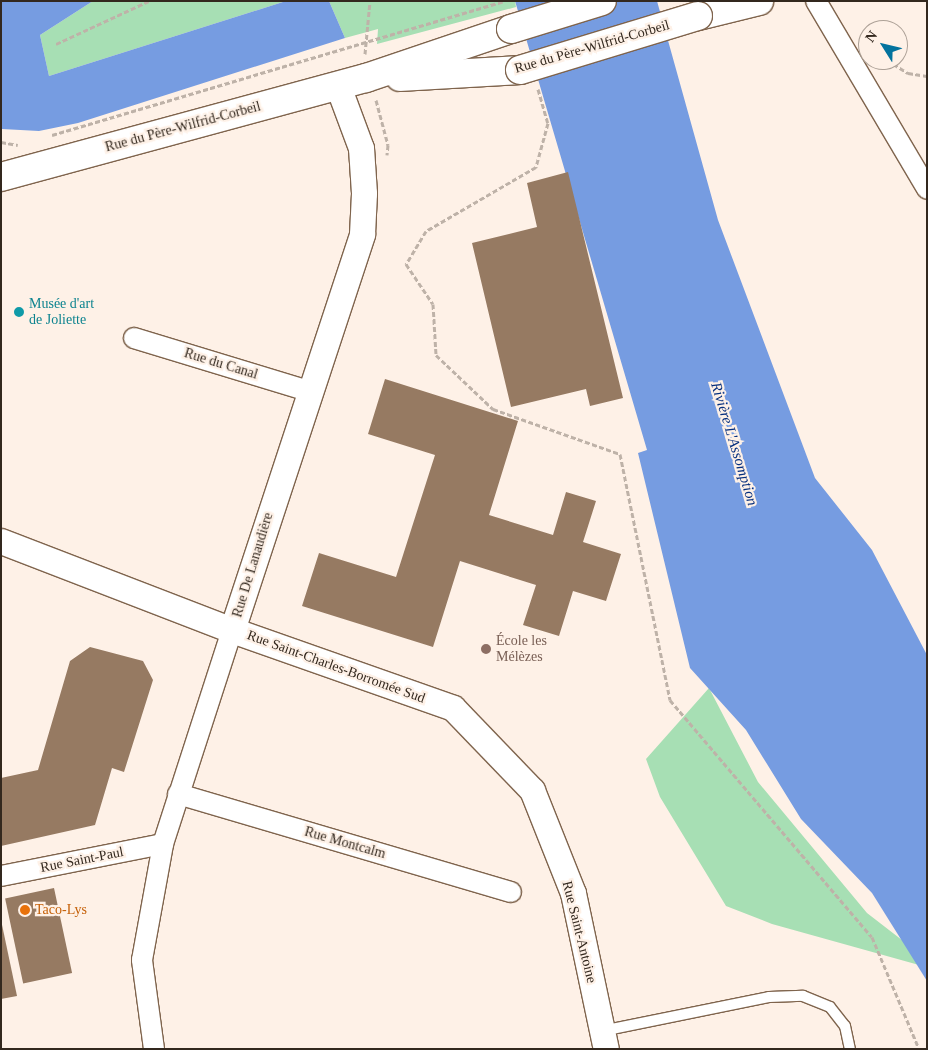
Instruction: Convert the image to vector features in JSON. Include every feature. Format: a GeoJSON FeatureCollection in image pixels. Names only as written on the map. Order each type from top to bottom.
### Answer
{"type":"FeatureCollection","features":[{"type":"Feature","properties":{"kind":"main road","name":"Rue du Père-Wilfrid-Corbeil"},"geometry":{"type":"LineString","coordinates":[[1,177],[366,78],[511,29],[602,1]]}},
{"type":"Feature","properties":{"kind":"main road","name":"Rue du Père-Wilfrid-Corbeil"},"geometry":{"type":"LineString","coordinates":[[366,78],[528,77],[698,16],[759,1]]}},
{"type":"Feature","properties":{"kind":"street"},"geometry":{"type":"LineString","coordinates":[[816,1],[927,190]]}},
{"type":"Feature","properties":{"kind":"street","name":"Rue De Lanaudière"},"geometry":{"type":"LineString","coordinates":[[154,1049],[142,960],[163,844],[308,391],[362,234],[364,213],[361,148],[338,86]]}},
{"type":"Feature","properties":{"kind":"street","name":"Rue du Canal"},"geometry":{"type":"LineString","coordinates":[[134,338],[308,391]]}},
{"type":"Feature","properties":{"kind":"street","name":"Rue Saint-Charles-Borromée Sud"},"geometry":{"type":"LineString","coordinates":[[1,541],[232,630],[453,708],[532,790]]}},
{"type":"Feature","properties":{"kind":"street","name":"Rue Saint-Antoine"},"geometry":{"type":"LineString","coordinates":[[532,790],[573,894],[604,1040]]}},
{"type":"Feature","properties":{"kind":"street","name":"Rue Montcalm"},"geometry":{"type":"LineString","coordinates":[[178,794],[511,892]]}},
{"type":"Feature","properties":{"kind":"street","name":"Rue Saint-Paul"},"geometry":{"type":"LineString","coordinates":[[1,876],[163,844]]}},
{"type":"Feature","properties":{"kind":"lane"},"geometry":{"type":"LineString","coordinates":[[604,1040],[769,997],[803,996],[830,1007],[845,1026],[850,1049]]}},
{"type":"Feature","properties":{"kind":"path"},"geometry":{"type":"LineString","coordinates":[[56,44],[150,1]]}},
{"type":"Feature","properties":{"kind":"path"},"geometry":{"type":"LineString","coordinates":[[364,43],[370,1]]}},
{"type":"Feature","properties":{"kind":"path"},"geometry":{"type":"LineString","coordinates":[[44,138],[503,1]]}},
{"type":"Feature","properties":{"kind":"path"},"geometry":{"type":"LineString","coordinates":[[903,70],[908,73],[927,76]]}},
{"type":"Feature","properties":{"kind":"path"},"geometry":{"type":"LineString","coordinates":[[528,77],[548,123],[536,167],[426,231],[406,264],[433,304],[436,355],[493,409],[620,454],[670,700],[872,937],[919,1049]]}},
{"type":"Feature","properties":{"kind":"path"},"geometry":{"type":"LineString","coordinates":[[1,142],[16,146],[25,143]]}},
{"type":"Feature","properties":{"kind":"green space"},"geometry":{"type":"Polygon","coordinates":[[[93,1],[286,1],[49,76],[40,35],[93,1]]]}},
{"type":"Feature","properties":{"kind":"green space"},"geometry":{"type":"Polygon","coordinates":[[[329,1],[515,1],[516,7],[377,44],[378,29],[345,38],[329,1]]]}},
{"type":"Feature","properties":{"kind":"green space"},"geometry":{"type":"Polygon","coordinates":[[[709,688],[758,782],[867,913],[911,947],[919,965],[772,924],[726,906],[660,797],[646,759],[709,688]]]}},
{"type":"Feature","properties":{"kind":"water"},"geometry":{"type":"Polygon","coordinates":[[[1,1],[93,1],[40,35],[49,76],[286,1],[329,1],[345,38],[78,123],[39,131],[2,129],[1,1]]]}},
{"type":"Feature","properties":{"kind":"water","name":"Rivière L'Assomption"},"geometry":{"type":"Polygon","coordinates":[[[515,1],[657,1],[718,220],[815,478],[872,550],[927,655],[927,981],[872,893],[801,819],[746,730],[690,668],[638,453],[647,450],[515,1]]]}},
{"type":"Feature","properties":{"kind":"building"},"geometry":{"type":"Polygon","coordinates":[[[568,172],[623,398],[590,406],[586,389],[511,407],[472,243],[537,227],[527,183],[568,172]]]}},
{"type":"Feature","properties":{"kind":"building"},"geometry":{"type":"Polygon","coordinates":[[[385,379],[518,421],[489,515],[553,535],[566,492],[596,501],[583,542],[621,554],[606,601],[573,591],[559,636],[523,625],[536,585],[460,561],[433,647],[302,606],[319,553],[396,577],[435,455],[368,434],[385,379]]]}},
{"type":"Feature","properties":{"kind":"building"},"geometry":{"type":"Polygon","coordinates":[[[90,647],[143,661],[153,680],[124,772],[112,768],[95,825],[1,846],[1,778],[38,770],[70,661],[90,647]]]}},
{"type":"Feature","properties":{"kind":"building"},"geometry":{"type":"Polygon","coordinates":[[[54,888],[72,973],[23,983],[5,898],[54,888]]]}},
{"type":"Feature","properties":{"kind":"building"},"geometry":{"type":"Polygon","coordinates":[[[1,920],[17,996],[1,999],[1,920]]]}},
{"type":"Feature","properties":{"kind":"place","name":"Musée d'art de Joliette"},"geometry":{"type":"Point","coordinates":[19,312]}},
{"type":"Feature","properties":{"kind":"place","name":"École les Mélèzes"},"geometry":{"type":"Point","coordinates":[486,649]}},
{"type":"Feature","properties":{"kind":"place","name":"Taco-Lys"},"geometry":{"type":"Point","coordinates":[25,910]}}]}
